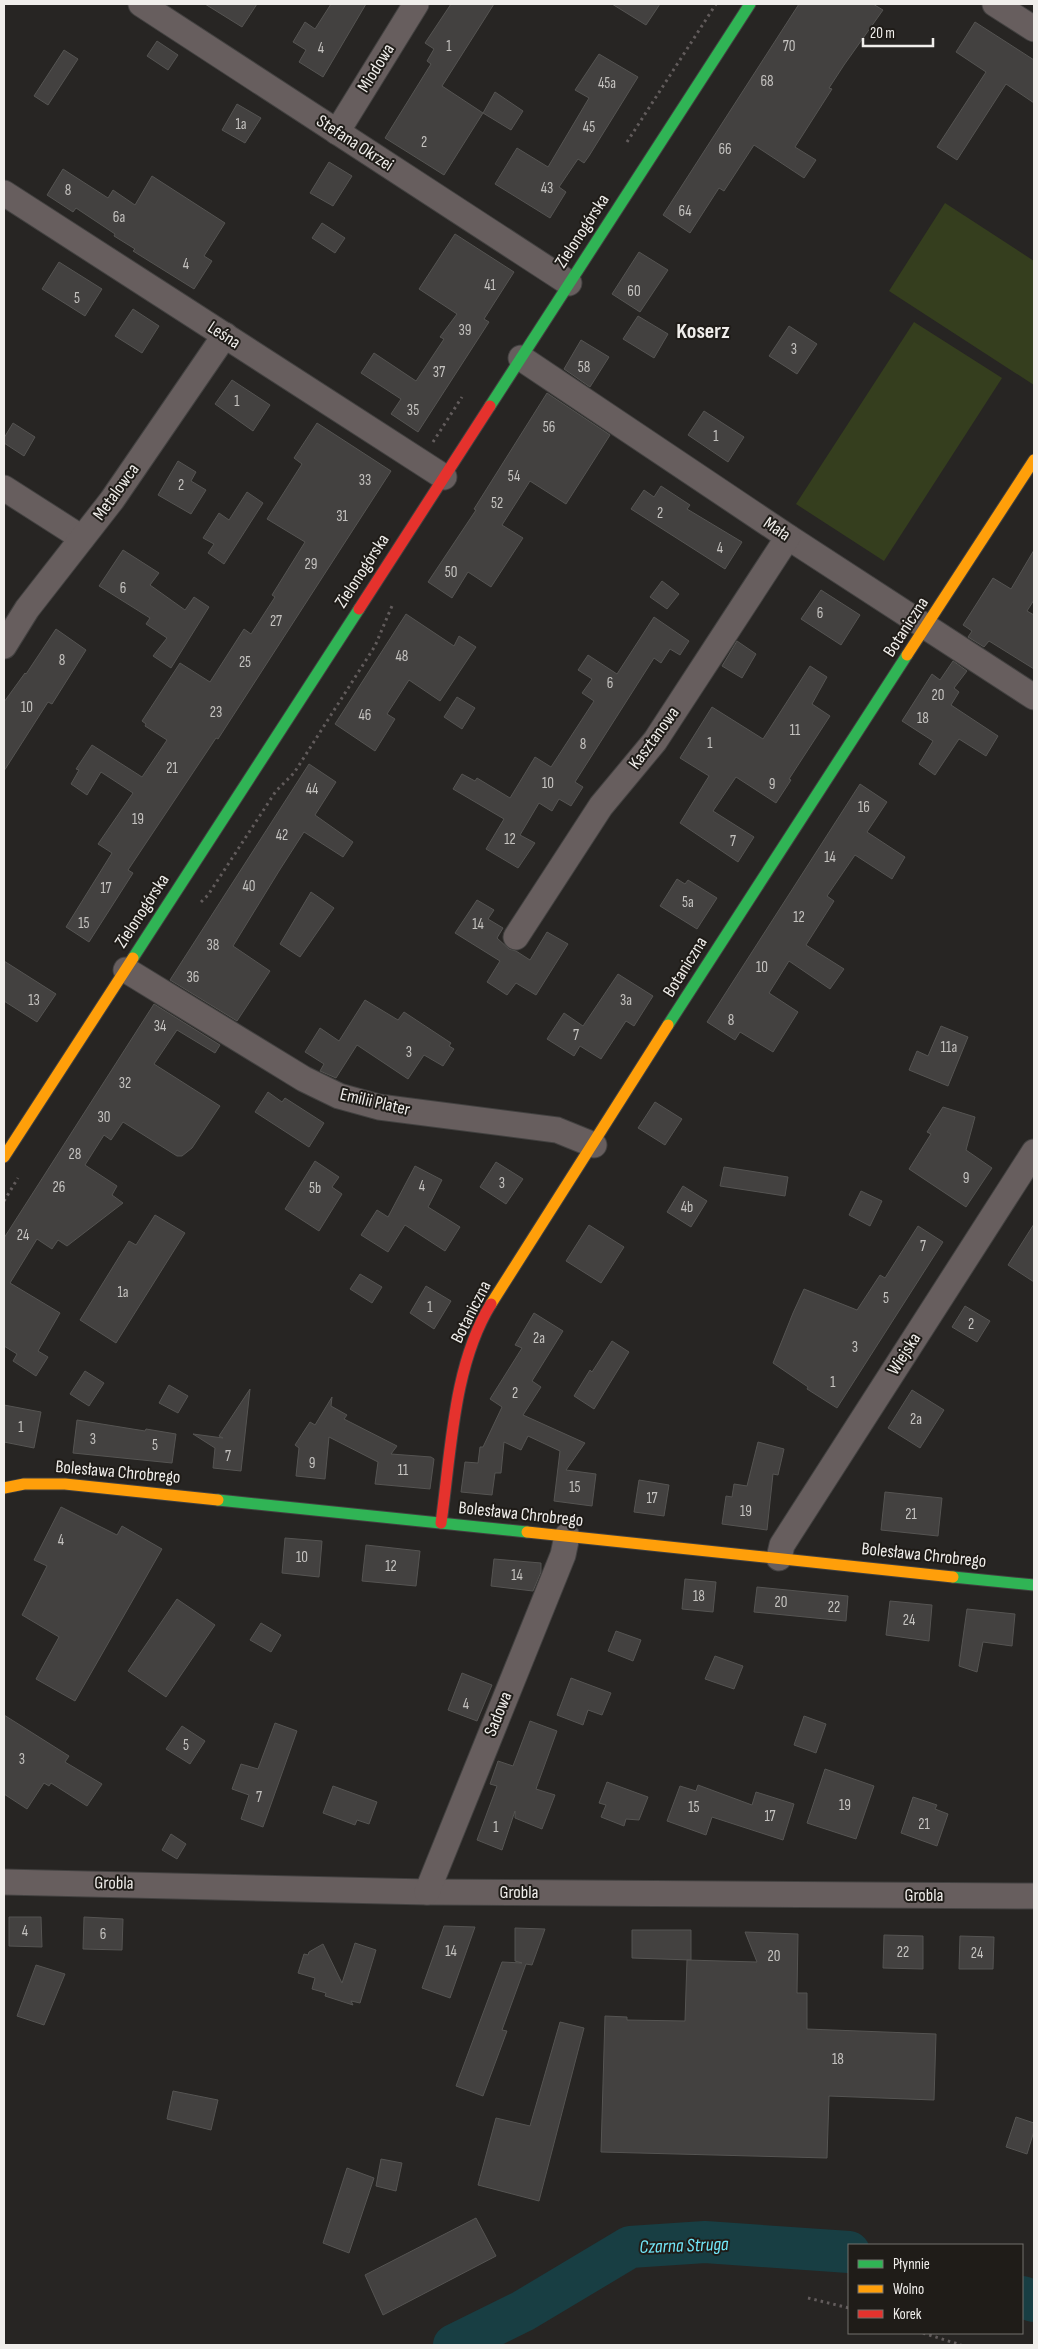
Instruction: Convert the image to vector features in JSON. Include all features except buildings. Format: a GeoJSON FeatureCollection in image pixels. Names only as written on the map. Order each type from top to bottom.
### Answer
{"type":"FeatureCollection","features":[{"type":"Feature","properties":{"kind":"street","name":"Stefana Okrzei"},"geometry":{"type":"LineString","coordinates":[[141,4],[569,282]]}},
{"type":"Feature","properties":{"kind":"street","name":"Miodowa"},"geometry":{"type":"LineString","coordinates":[[337,132],[416,4]]}},
{"type":"Feature","properties":{"kind":"street","name":"Zielonogórska"},"geometry":{"type":"LineString","coordinates":[[4,1157],[750,4]]}},
{"type":"Feature","properties":{"kind":"street"},"geometry":{"type":"LineString","coordinates":[[995,4],[1034,28]]}},
{"type":"Feature","properties":{"kind":"street","name":"Leśna"},"geometry":{"type":"LineString","coordinates":[[4,193],[444,476]]}},
{"type":"Feature","properties":{"kind":"street","name":"Metalowca"},"geometry":{"type":"LineString","coordinates":[[4,646],[27,609],[112,500],[224,335]]}},
{"type":"Feature","properties":{"kind":"street","name":"Mała"},"geometry":{"type":"LineString","coordinates":[[521,358],[1034,697]]}},
{"type":"Feature","properties":{"kind":"street","name":"Botaniczna"},"geometry":{"type":"LineString","coordinates":[[441,1523],[461,1378],[472,1344],[486,1314],[746,904],[1034,460]]}},
{"type":"Feature","properties":{"kind":"street"},"geometry":{"type":"LineString","coordinates":[[4,488],[82,538]]}},
{"type":"Feature","properties":{"kind":"street","name":"Kasztanowa"},"geometry":{"type":"LineString","coordinates":[[516,938],[601,806],[655,741],[788,536]]}},
{"type":"Feature","properties":{"kind":"street","name":"Emilii Plater"},"geometry":{"type":"LineString","coordinates":[[126,970],[304,1079],[339,1096],[379,1107],[557,1130],[594,1145]]}},
{"type":"Feature","properties":{"kind":"street","name":"Wiejska"},"geometry":{"type":"LineString","coordinates":[[779,1558],[782,1545],[1034,1152]]}},
{"type":"Feature","properties":{"kind":"street","name":"Bolesława Chrobrego"},"geometry":{"type":"LineString","coordinates":[[4,1488],[24,1484],[65,1484],[1034,1584]]}},
{"type":"Feature","properties":{"kind":"street","name":"Sadowa"},"geometry":{"type":"LineString","coordinates":[[427,1892],[563,1555],[567,1536]]}},
{"type":"Feature","properties":{"kind":"street","name":"Grobla"},"geometry":{"type":"LineString","coordinates":[[4,1882],[427,1892],[1034,1896]]}},
{"type":"Feature","properties":{"kind":"path"},"geometry":{"type":"LineString","coordinates":[[808,2298],[848,2308]]}},
{"type":"Feature","properties":{"kind":"path"},"geometry":{"type":"LineString","coordinates":[[926,2334],[961,2345]]}},
{"type":"Feature","properties":{"kind":"green space"},"geometry":{"type":"Polygon","coordinates":[[[945,203],[1034,261],[1034,385],[889,291],[945,203]]]}},
{"type":"Feature","properties":{"kind":"green space"},"geometry":{"type":"Polygon","coordinates":[[[914,322],[1002,378],[884,561],[796,504],[914,322]]]}},
{"type":"Feature","properties":{"kind":"waterway","name":"Czarna Struga"},"geometry":{"type":"LineString","coordinates":[[454,2345],[523,2311],[630,2247],[705,2242],[848,2252]]}},
{"type":"Feature","properties":{"kind":"waterway","name":"Czarna Struga"},"geometry":{"type":"LineString","coordinates":[[1023,2297],[1034,2301]]}},
{"type":"Feature","properties":{"kind":"traffic: fast"},"geometry":{"type":"LineString","coordinates":[[490,406],[750,4]]}},
{"type":"Feature","properties":{"kind":"traffic: fast"},"geometry":{"type":"LineString","coordinates":[[133,958],[359,609]]}},
{"type":"Feature","properties":{"kind":"traffic: fast"},"geometry":{"type":"LineString","coordinates":[[668,1025],[907,655]]}},
{"type":"Feature","properties":{"kind":"traffic: fast"},"geometry":{"type":"LineString","coordinates":[[218,1500],[527,1532]]}},
{"type":"Feature","properties":{"kind":"traffic: fast"},"geometry":{"type":"LineString","coordinates":[[953,1577],[1034,1585]]}},
{"type":"Feature","properties":{"kind":"traffic: slow"},"geometry":{"type":"LineString","coordinates":[[907,655],[1034,460]]}},
{"type":"Feature","properties":{"kind":"traffic: slow"},"geometry":{"type":"LineString","coordinates":[[4,1157],[133,958]]}},
{"type":"Feature","properties":{"kind":"traffic: slow"},"geometry":{"type":"LineString","coordinates":[[491,1304],[668,1025]]}},
{"type":"Feature","properties":{"kind":"traffic: slow"},"geometry":{"type":"LineString","coordinates":[[4,1488],[24,1484],[65,1484],[218,1500]]}},
{"type":"Feature","properties":{"kind":"traffic: slow"},"geometry":{"type":"LineString","coordinates":[[527,1532],[953,1577]]}},
{"type":"Feature","properties":{"kind":"traffic: jam"},"geometry":{"type":"LineString","coordinates":[[359,609],[490,406]]}},
{"type":"Feature","properties":{"kind":"traffic: jam"},"geometry":{"type":"LineString","coordinates":[[441,1523],[451,1439],[461,1382],[478,1328],[491,1304]]}},
{"type":"Feature","properties":{"kind":"district","name":"Koserz"},"geometry":{"type":"Point","coordinates":[703,331]}}]}
